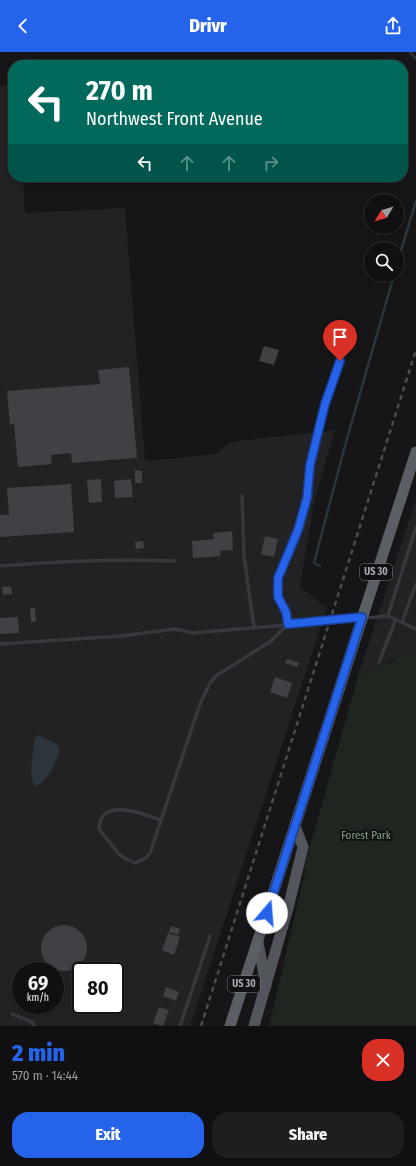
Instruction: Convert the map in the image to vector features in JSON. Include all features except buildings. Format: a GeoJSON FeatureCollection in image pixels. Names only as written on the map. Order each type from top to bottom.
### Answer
{"type":"FeatureCollection","features":[{"type":"Feature","properties":{"kind":"highway","name":"US 30"},"geometry":{"type":"LineString","coordinates":[[230,1026],[416,452]]}},
{"type":"Feature","properties":{"kind":"main road"},"geometry":{"type":"LineString","coordinates":[[254,1026],[266,989],[303,847],[295,826]]}},
{"type":"Feature","properties":{"kind":"main road"},"geometry":{"type":"LineString","coordinates":[[258,942],[266,989]]}},
{"type":"Feature","properties":{"kind":"lane"},"geometry":{"type":"LineString","coordinates":[[288,624],[286,612],[278,597],[278,578],[298,530],[307,498],[310,465],[325,404],[340,361]]}},
{"type":"Feature","properties":{"kind":"lane"},"geometry":{"type":"LineString","coordinates":[[242,496],[244,556],[254,628]]}},
{"type":"Feature","properties":{"kind":"lane"},"geometry":{"type":"LineString","coordinates":[[388,616],[416,527]]}},
{"type":"Feature","properties":{"kind":"lane"},"geometry":{"type":"LineString","coordinates":[[0,566],[49,562],[130,560],[175,561]]}},
{"type":"Feature","properties":{"kind":"lane"},"geometry":{"type":"LineString","coordinates":[[402,622],[416,584]]}},
{"type":"Feature","properties":{"kind":"lane"},"geometry":{"type":"LineString","coordinates":[[0,644],[121,636],[175,630],[193,633],[362,617],[388,616],[416,629]]}},
{"type":"Feature","properties":{"kind":"lane"},"geometry":{"type":"LineString","coordinates":[[379,662],[396,619]]}},
{"type":"Feature","properties":{"kind":"lane"},"geometry":{"type":"LineString","coordinates":[[161,820],[122,808],[106,815],[100,822],[99,829],[124,858],[135,863],[146,858],[150,853],[200,704],[210,683],[226,668],[254,653],[271,641],[288,624]]}},
{"type":"Feature","properties":{"kind":"lane"},"geometry":{"type":"LineString","coordinates":[[180,1026],[210,936]]}},
{"type":"Feature","properties":{"kind":"lane"},"geometry":{"type":"LineString","coordinates":[[12,1014],[32,1022],[34,1026]]}},
{"type":"Feature","properties":{"kind":"shaded area"},"geometry":{"type":"Polygon","coordinates":[[[8,85],[8,182],[23,182],[25,213],[125,208],[145,461],[215,454],[230,442],[335,430],[314,502],[300,587],[327,608],[190,1026],[0,1026],[0,86],[8,85]]]}},
{"type":"Feature","properties":{"kind":"shaded area"},"geometry":{"type":"Polygon","coordinates":[[[416,499],[416,658],[393,659],[372,672],[359,673],[416,499]]]}},
{"type":"Feature","properties":{"kind":"shaded area"},"geometry":{"type":"Polygon","coordinates":[[[38,735],[57,744],[60,750],[57,760],[48,776],[36,786],[33,783],[31,771],[34,740],[38,735]]]}},
{"type":"Feature","properties":{"kind":"green space","name":"Forest Park"},"geometry":{"type":"Polygon","coordinates":[[[407,653],[416,654],[416,1026],[269,1026],[306,868],[304,867],[359,673],[372,672],[407,653]]]}},
{"type":"Feature","properties":{"kind":"waterway"},"geometry":{"type":"LineString","coordinates":[[410,52],[416,59]]}},
{"type":"Feature","properties":{"kind":"waterway"},"geometry":{"type":"LineString","coordinates":[[404,242],[416,201]]}},
{"type":"Feature","properties":{"kind":"waterway"},"geometry":{"type":"LineString","coordinates":[[320,566],[314,563],[346,442],[392,282]]}},
{"type":"Feature","properties":{"kind":"railway"},"geometry":{"type":"LineString","coordinates":[[201,1026],[416,350]]}},
{"type":"Feature","properties":{"kind":"route"},"geometry":{"type":"LineString","coordinates":[[267,913],[356,641],[362,617],[288,624],[286,612],[278,597],[278,578],[298,530],[307,498],[310,465],[325,404],[340,361]]}}]}
